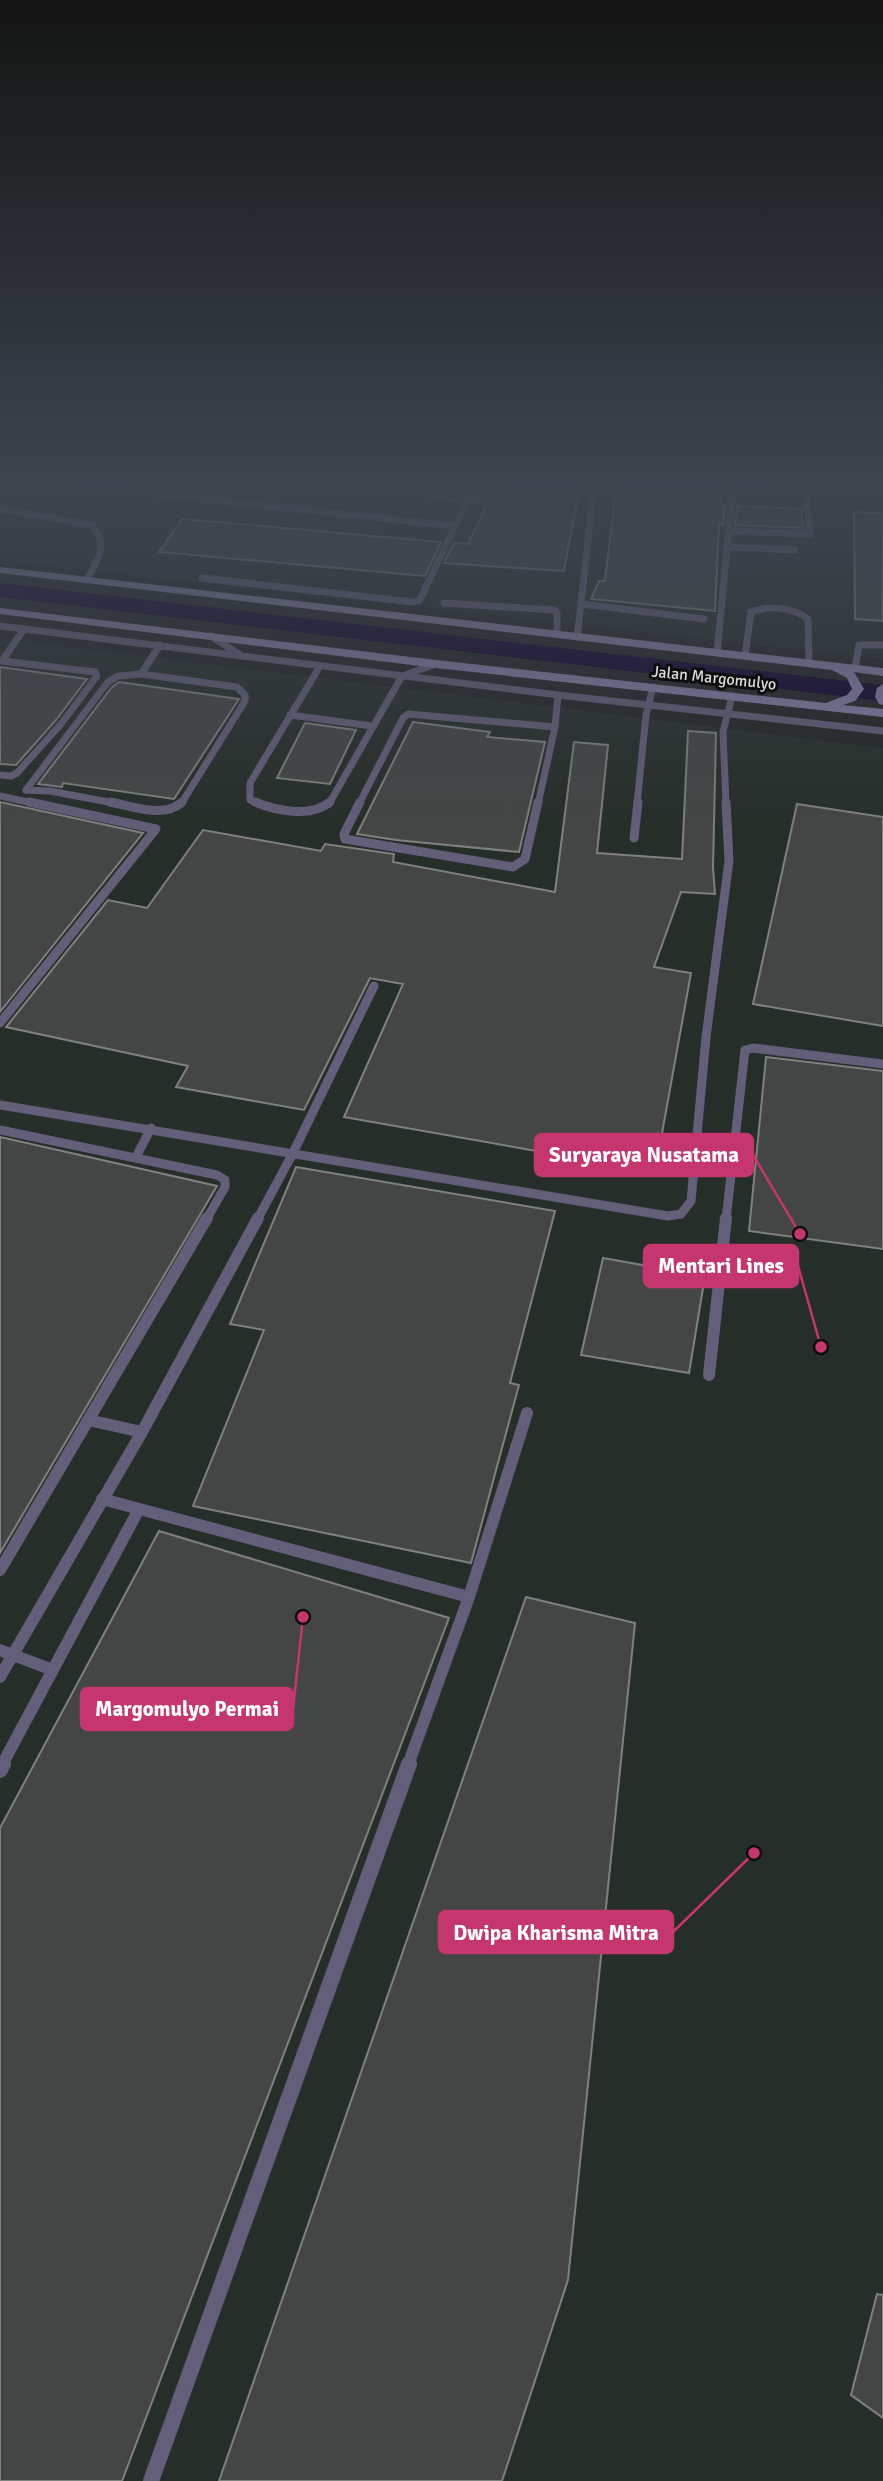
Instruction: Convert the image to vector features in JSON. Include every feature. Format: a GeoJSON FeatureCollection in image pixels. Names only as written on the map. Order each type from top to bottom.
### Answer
{"type":"FeatureCollection","features":[{"type":"Feature","properties":{"kind":"main road","name":"Jalan Margomulyo"},"geometry":{"type":"LineString","coordinates":[[276,602],[809,663],[850,670]]}},
{"type":"Feature","properties":{"kind":"main road","name":"Jalan Margomulyo"},"geometry":{"type":"LineString","coordinates":[[0,611],[436,664],[883,713]]}},
{"type":"Feature","properties":{"kind":"main road"},"geometry":{"type":"LineString","coordinates":[[850,670],[883,671]]}},
{"type":"Feature","properties":{"kind":"main road"},"geometry":{"type":"LineString","coordinates":[[829,706],[851,698],[858,689],[850,670]]}},
{"type":"Feature","properties":{"kind":"main road"},"geometry":{"type":"LineString","coordinates":[[883,688],[883,701]]}},
{"type":"Feature","properties":{"kind":"lane"},"geometry":{"type":"LineString","coordinates":[[717,653],[723,602]]}},
{"type":"Feature","properties":{"kind":"lane"},"geometry":{"type":"LineString","coordinates":[[444,603],[554,610],[557,612],[557,634]]}},
{"type":"Feature","properties":{"kind":"lane"},"geometry":{"type":"LineString","coordinates":[[578,637],[581,604],[704,619]]}},
{"type":"Feature","properties":{"kind":"lane"},"geometry":{"type":"LineString","coordinates":[[745,656],[751,612],[759,608],[790,610],[800,612],[808,619],[809,663]]}},
{"type":"Feature","properties":{"kind":"lane"},"geometry":{"type":"LineString","coordinates":[[0,626],[649,706],[883,731]]}},
{"type":"Feature","properties":{"kind":"lane"},"geometry":{"type":"LineString","coordinates":[[0,775],[17,773],[61,724],[97,676],[95,672],[1,661],[24,629]]}},
{"type":"Feature","properties":{"kind":"lane"},"geometry":{"type":"LineString","coordinates":[[211,636],[242,657]]}},
{"type":"Feature","properties":{"kind":"lane"},"geometry":{"type":"LineString","coordinates":[[141,674],[160,645]]}},
{"type":"Feature","properties":{"kind":"lane"},"geometry":{"type":"LineString","coordinates":[[850,670],[859,645],[883,645]]}},
{"type":"Feature","properties":{"kind":"lane"},"geometry":{"type":"LineString","coordinates":[[320,666],[250,783],[250,800],[267,808],[310,812],[328,805],[402,676],[436,664]]}},
{"type":"Feature","properties":{"kind":"lane"},"geometry":{"type":"LineString","coordinates":[[141,674],[237,687],[245,695],[245,701],[181,804],[172,810],[158,811],[26,790],[108,682],[118,676],[141,674]]}},
{"type":"Feature","properties":{"kind":"lane"},"geometry":{"type":"LineString","coordinates":[[634,838],[653,687]]}},
{"type":"Feature","properties":{"kind":"lane"},"geometry":{"type":"LineString","coordinates":[[555,727],[408,714],[403,718],[344,834],[345,839],[505,866],[520,864],[525,859],[555,727],[558,695]]}},
{"type":"Feature","properties":{"kind":"lane"},"geometry":{"type":"LineString","coordinates":[[0,1105],[668,1216],[681,1214],[691,1201],[706,1037],[729,861],[723,732],[732,696]]}},
{"type":"Feature","properties":{"kind":"lane"},"geometry":{"type":"LineString","coordinates":[[290,715],[372,726]]}},
{"type":"Feature","properties":{"kind":"lane"},"geometry":{"type":"LineString","coordinates":[[0,796],[156,829],[0,1023]]}},
{"type":"Feature","properties":{"kind":"lane"},"geometry":{"type":"LineString","coordinates":[[0,1677],[7,1652],[142,1432],[293,1153],[374,986]]}},
{"type":"Feature","properties":{"kind":"lane"},"geometry":{"type":"LineString","coordinates":[[709,1375],[745,1050],[753,1048],[883,1064]]}},
{"type":"Feature","properties":{"kind":"lane"},"geometry":{"type":"LineString","coordinates":[[136,1157],[151,1129]]}},
{"type":"Feature","properties":{"kind":"lane"},"geometry":{"type":"LineString","coordinates":[[0,1130],[136,1157],[217,1175],[225,1180],[225,1187],[0,1570]]}},
{"type":"Feature","properties":{"kind":"lane"},"geometry":{"type":"LineString","coordinates":[[151,2481],[469,1597],[527,1413]]}},
{"type":"Feature","properties":{"kind":"lane"},"geometry":{"type":"LineString","coordinates":[[89,1420],[142,1432]]}},
{"type":"Feature","properties":{"kind":"lane"},"geometry":{"type":"LineString","coordinates":[[102,1499],[469,1597]]}},
{"type":"Feature","properties":{"kind":"lane"},"geometry":{"type":"LineString","coordinates":[[0,1769],[139,1509]]}},
{"type":"Feature","properties":{"kind":"lane"},"geometry":{"type":"LineString","coordinates":[[7,1652],[53,1670]]}},
{"type":"Feature","properties":{"kind":"shaded area"},"geometry":{"type":"Polygon","coordinates":[[[373,602],[883,602],[883,659],[373,602]]]}},
{"type":"Feature","properties":{"kind":"shaded area"},"geometry":{"type":"Polygon","coordinates":[[[0,638],[883,748],[883,2481],[0,2481],[0,638]]]}},
{"type":"Feature","properties":{"kind":"building"},"geometry":{"type":"Polygon","coordinates":[[[620,602],[715,602],[715,611],[620,602]]]}},
{"type":"Feature","properties":{"kind":"building"},"geometry":{"type":"Polygon","coordinates":[[[855,602],[883,602],[883,621],[855,619],[855,602]]]}},
{"type":"Feature","properties":{"kind":"building"},"geometry":{"type":"Polygon","coordinates":[[[0,667],[87,679],[56,720],[16,765],[0,764],[0,667]]]}},
{"type":"Feature","properties":{"kind":"building"},"geometry":{"type":"Polygon","coordinates":[[[119,682],[239,699],[174,799],[63,783],[62,787],[38,784],[112,687],[119,682]]]}},
{"type":"Feature","properties":{"kind":"building"},"geometry":{"type":"Polygon","coordinates":[[[413,722],[490,732],[487,737],[545,742],[519,852],[357,834],[413,722]]]}},
{"type":"Feature","properties":{"kind":"building"},"geometry":{"type":"Polygon","coordinates":[[[305,723],[356,730],[330,784],[277,778],[305,723]]]}},
{"type":"Feature","properties":{"kind":"building"},"geometry":{"type":"Polygon","coordinates":[[[688,731],[716,733],[713,868],[715,894],[681,892],[654,967],[691,973],[655,1172],[344,1117],[403,984],[370,978],[304,1110],[176,1087],[188,1066],[6,1027],[108,900],[147,908],[203,830],[321,851],[325,844],[394,854],[393,862],[555,892],[574,742],[608,745],[597,853],[682,859],[688,731]]]}},
{"type":"Feature","properties":{"kind":"building"},"geometry":{"type":"Polygon","coordinates":[[[0,802],[143,833],[0,1012],[0,802]]]}},
{"type":"Feature","properties":{"kind":"building"},"geometry":{"type":"Polygon","coordinates":[[[797,804],[883,817],[883,1026],[753,1004],[797,804]]]}},
{"type":"Feature","properties":{"kind":"building"},"geometry":{"type":"Polygon","coordinates":[[[766,1057],[883,1071],[883,1249],[749,1231],[766,1057]]]}},
{"type":"Feature","properties":{"kind":"building"},"geometry":{"type":"Polygon","coordinates":[[[0,1137],[217,1186],[0,1553],[0,1137]]]}},
{"type":"Feature","properties":{"kind":"building"},"geometry":{"type":"Polygon","coordinates":[[[296,1167],[555,1211],[510,1383],[519,1385],[471,1563],[193,1506],[264,1330],[230,1324],[296,1167]]]}},
{"type":"Feature","properties":{"kind":"building"},"geometry":{"type":"Polygon","coordinates":[[[603,1258],[705,1276],[689,1373],[581,1355],[603,1258]]]}},
{"type":"Feature","properties":{"kind":"building"},"geometry":{"type":"Polygon","coordinates":[[[159,1531],[449,1618],[122,2481],[0,2481],[0,1828],[159,1531]]]}},
{"type":"Feature","properties":{"kind":"building"},"geometry":{"type":"Polygon","coordinates":[[[526,1597],[635,1623],[568,2280],[502,2481],[219,2481],[526,1597]]]}},
{"type":"Feature","properties":{"kind":"building"},"geometry":{"type":"Polygon","coordinates":[[[877,2294],[883,2295],[883,2418],[851,2395],[877,2294]]]}},
{"type":"Feature","properties":{"kind":"waterway"},"geometry":{"type":"LineString","coordinates":[[101,602],[883,693]]}},
{"type":"Feature","properties":{"kind":"place","name":"Suryaraya Nusatama"},"geometry":{"type":"Point","coordinates":[800,1234]}},
{"type":"Feature","properties":{"kind":"place","name":"Mentari Lines"},"geometry":{"type":"Point","coordinates":[821,1347]}},
{"type":"Feature","properties":{"kind":"place","name":"Margomulyo Permai"},"geometry":{"type":"Point","coordinates":[303,1617]}},
{"type":"Feature","properties":{"kind":"place","name":"Dwipa Kharisma Mitra"},"geometry":{"type":"Point","coordinates":[754,1853]}}]}
